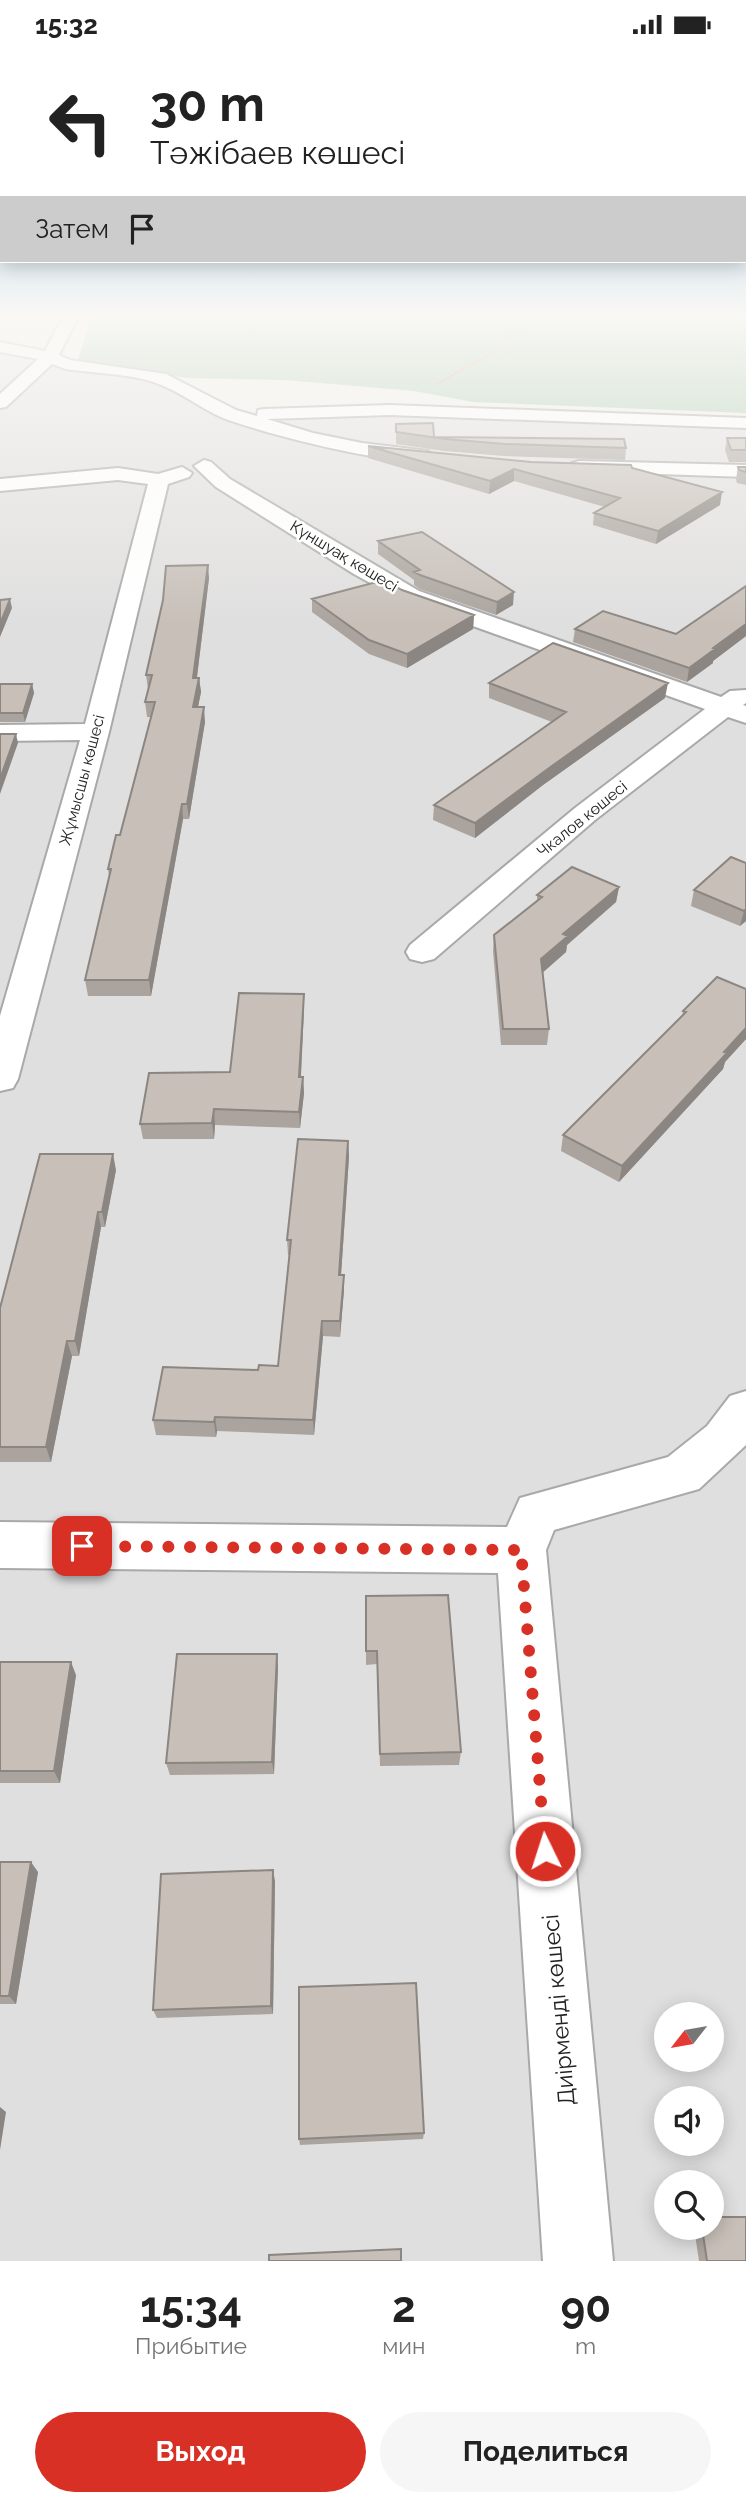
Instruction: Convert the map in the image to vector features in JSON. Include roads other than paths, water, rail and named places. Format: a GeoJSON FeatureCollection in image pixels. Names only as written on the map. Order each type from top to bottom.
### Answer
{"type":"FeatureCollection","features":[{"type":"Feature","properties":{"kind":"street"},"geometry":{"type":"LineString","coordinates":[[0,485],[118,474],[159,480],[213,449],[227,420]]}},
{"type":"Feature","properties":{"kind":"street"},"geometry":{"type":"LineString","coordinates":[[248,420],[309,438],[362,449],[439,457]]}},
{"type":"Feature","properties":{"kind":"street"},"geometry":{"type":"LineString","coordinates":[[670,420],[746,423]]}},
{"type":"Feature","properties":{"kind":"street","name":"Күншуақ көшесі"},"geometry":{"type":"LineString","coordinates":[[213,449],[223,483],[362,569],[411,596],[459,615],[739,704]]}},
{"type":"Feature","properties":{"kind":"street"},"geometry":{"type":"LineString","coordinates":[[557,467],[746,471]]}},
{"type":"Feature","properties":{"kind":"street","name":"Жұмысшы көшесі"},"geometry":{"type":"LineString","coordinates":[[0,1079],[96,732],[159,480]]}},
{"type":"Feature","properties":{"kind":"street","name":"Чкалов көшесі"},"geometry":{"type":"LineString","coordinates":[[422,952],[585,814],[739,704]]}},
{"type":"Feature","properties":{"kind":"street"},"geometry":{"type":"LineString","coordinates":[[0,733],[96,732]]}},
{"type":"Feature","properties":{"kind":"street"},"geometry":{"type":"LineString","coordinates":[[0,1545],[529,1531],[682,1474],[723,1440],[746,1410]]}},
{"type":"Feature","properties":{"kind":"street","name":"Диірменді көшесі"},"geometry":{"type":"LineString","coordinates":[[529,1531],[578,2261]]}}]}
